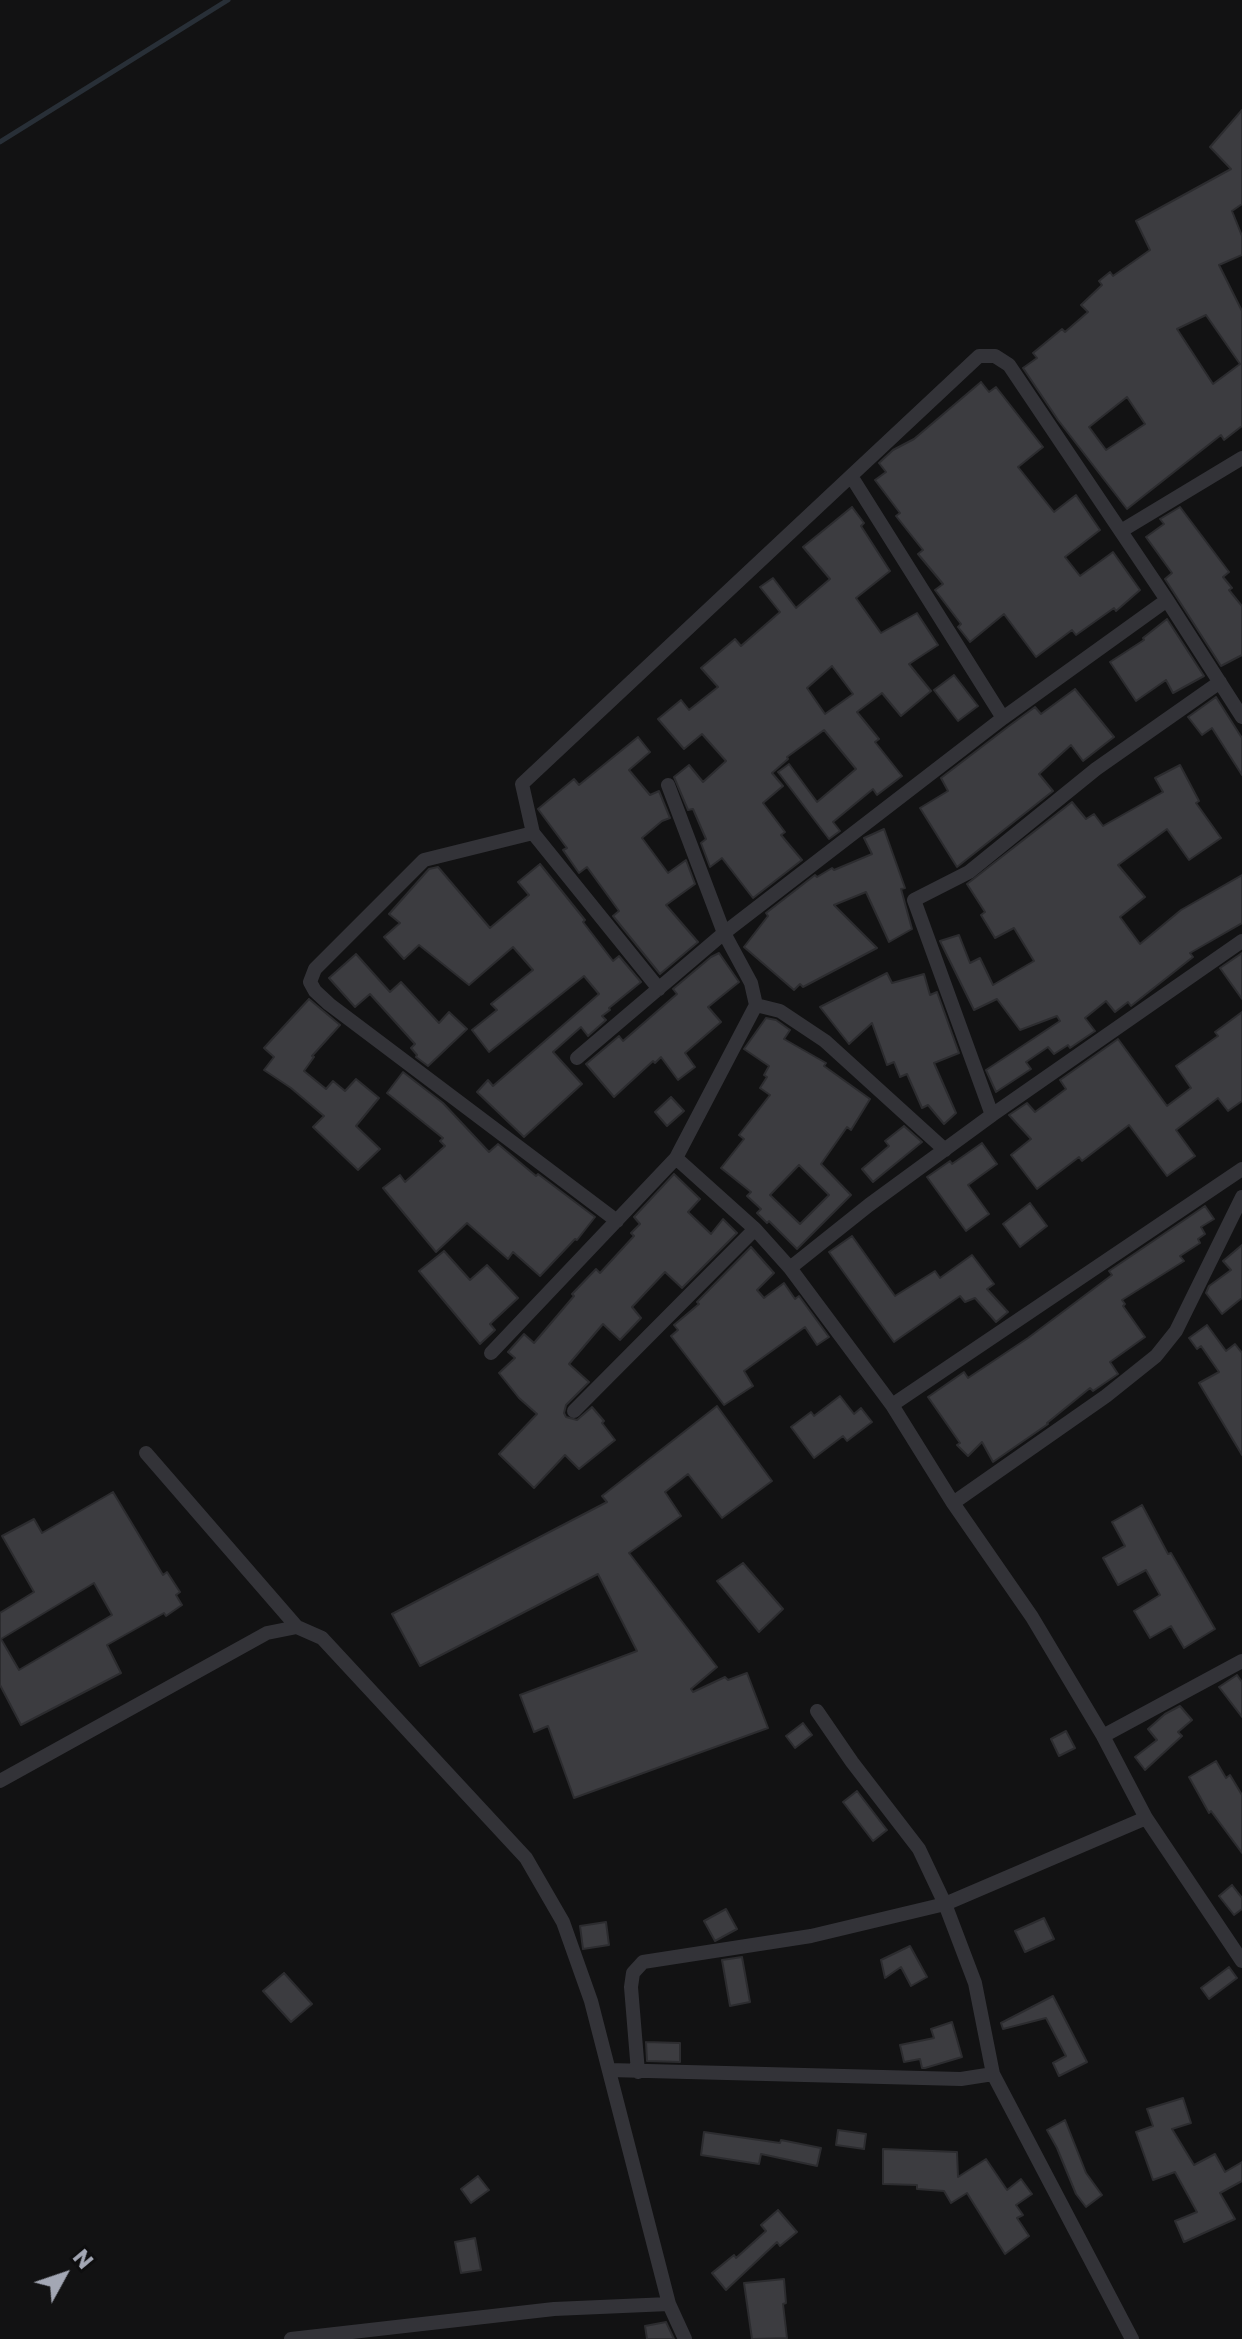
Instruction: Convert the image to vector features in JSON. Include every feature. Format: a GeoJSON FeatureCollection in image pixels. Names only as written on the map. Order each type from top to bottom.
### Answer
{"type":"FeatureCollection","features":[{"type":"Feature","properties":{"kind":"street"},"geometry":{"type":"LineString","coordinates":[[659,989],[533,833],[522,784],[979,356],[995,356],[1009,365],[1242,717]]}},
{"type":"Feature","properties":{"kind":"street"},"geometry":{"type":"LineString","coordinates":[[1121,531],[1242,458]]}},
{"type":"Feature","properties":{"kind":"street"},"geometry":{"type":"LineString","coordinates":[[851,476],[1003,718]]}},
{"type":"Feature","properties":{"kind":"street"},"geometry":{"type":"LineString","coordinates":[[577,1058],[724,933],[1003,718],[1167,600]]}},
{"type":"Feature","properties":{"kind":"street"},"geometry":{"type":"LineString","coordinates":[[992,1115],[914,900],[969,872],[1096,769],[1220,682]]}},
{"type":"Feature","properties":{"kind":"street"},"geometry":{"type":"LineString","coordinates":[[491,1353],[676,1158],[756,1005],[751,983],[724,933],[668,785]]}},
{"type":"Feature","properties":{"kind":"street"},"geometry":{"type":"LineString","coordinates":[[533,833],[424,860],[315,969],[310,982],[329,1004],[617,1221]]}},
{"type":"Feature","properties":{"kind":"street"},"geometry":{"type":"LineString","coordinates":[[790,1268],[869,1205],[992,1115],[1242,941]]}},
{"type":"Feature","properties":{"kind":"street"},"geometry":{"type":"LineString","coordinates":[[756,1005],[780,1011],[825,1041],[945,1150]]}},
{"type":"Feature","properties":{"kind":"street"},"geometry":{"type":"LineString","coordinates":[[676,1158],[755,1229],[790,1268],[892,1405],[953,1503],[1032,1617],[1103,1736],[1146,1818],[1242,1961]]}},
{"type":"Feature","properties":{"kind":"street"},"geometry":{"type":"LineString","coordinates":[[892,1405],[1242,1169]]}},
{"type":"Feature","properties":{"kind":"street"},"geometry":{"type":"LineString","coordinates":[[953,1503],[1106,1396],[1156,1356],[1176,1331],[1242,1197]]}},
{"type":"Feature","properties":{"kind":"street"},"geometry":{"type":"LineString","coordinates":[[574,1411],[755,1229]]}},
{"type":"Feature","properties":{"kind":"street"},"geometry":{"type":"LineString","coordinates":[[146,1453],[297,1627],[322,1638],[526,1858],[563,1922],[591,2001],[669,2304],[685,2339]]}},
{"type":"Feature","properties":{"kind":"street"},"geometry":{"type":"LineString","coordinates":[[0,1781],[267,1633],[297,1627]]}},
{"type":"Feature","properties":{"kind":"street"},"geometry":{"type":"LineString","coordinates":[[1103,1736],[1240,1665]]}},
{"type":"Feature","properties":{"kind":"street"},"geometry":{"type":"LineString","coordinates":[[817,1711],[919,1849],[945,1904],[975,1983],[993,2074],[1132,2339]]}},
{"type":"Feature","properties":{"kind":"street"},"geometry":{"type":"LineString","coordinates":[[638,2072],[631,1987],[633,1973],[643,1962],[811,1936],[945,1904],[1146,1818]]}},
{"type":"Feature","properties":{"kind":"street"},"geometry":{"type":"LineString","coordinates":[[609,2070],[961,2079],[993,2074]]}},
{"type":"Feature","properties":{"kind":"street"},"geometry":{"type":"LineString","coordinates":[[291,2339],[554,2309],[669,2304]]}},
{"type":"Feature","properties":{"kind":"building"},"geometry":{"type":"Polygon","coordinates":[[[1242,110],[1242,204],[1232,211],[1242,236],[1242,255],[1219,265],[1242,311],[1242,426],[1224,440],[1221,435],[1127,509],[1058,420],[1023,368],[1037,358],[1033,353],[1088,312],[1081,305],[1102,285],[1099,281],[1110,272],[1113,276],[1150,250],[1136,221],[1231,169],[1210,147],[1242,110]],[[1206,315],[1177,329],[1213,384],[1240,364],[1206,315]],[[1127,397],[1089,427],[1106,450],[1145,424],[1127,397]]]}},
{"type":"Feature","properties":{"kind":"building"},"geometry":{"type":"Polygon","coordinates":[[[981,382],[989,392],[996,387],[1043,447],[1018,467],[1054,512],[1076,495],[1100,530],[1065,557],[1080,576],[1113,552],[1140,590],[1116,611],[1114,608],[1076,635],[1072,630],[1036,657],[1004,614],[970,642],[958,627],[961,624],[935,590],[943,584],[918,554],[923,550],[896,516],[900,513],[875,480],[886,472],[879,463],[893,450],[914,439],[981,382]]]}},
{"type":"Feature","properties":{"kind":"building"},"geometry":{"type":"Polygon","coordinates":[[[852,507],[890,571],[856,598],[881,633],[917,613],[938,645],[909,664],[931,691],[901,716],[882,693],[857,712],[879,739],[875,742],[902,776],[877,795],[873,789],[833,822],[840,831],[829,839],[778,772],[789,764],[817,802],[856,769],[824,730],[787,757],[772,773],[783,786],[763,803],[785,832],[781,835],[802,860],[753,898],[722,858],[710,867],[701,843],[706,839],[693,809],[688,810],[674,777],[689,765],[703,782],[726,761],[702,734],[684,749],[658,719],[681,700],[689,710],[718,687],[701,668],[735,639],[741,646],[780,612],[760,587],[773,578],[796,608],[830,579],[803,547],[852,507]],[[832,666],[807,688],[825,714],[853,694],[832,666]]]}},
{"type":"Feature","properties":{"kind":"building"},"geometry":{"type":"Polygon","coordinates":[[[1180,507],[1229,572],[1223,577],[1242,606],[1242,655],[1221,666],[1165,579],[1172,573],[1146,537],[1164,524],[1160,519],[1180,507]]]}},
{"type":"Feature","properties":{"kind":"building"},"geometry":{"type":"Polygon","coordinates":[[[1167,619],[1204,676],[1173,693],[1166,680],[1136,701],[1110,662],[1144,640],[1167,619]]]}},
{"type":"Feature","properties":{"kind":"building"},"geometry":{"type":"Polygon","coordinates":[[[954,675],[978,706],[958,721],[934,690],[954,675]]]}},
{"type":"Feature","properties":{"kind":"building"},"geometry":{"type":"Polygon","coordinates":[[[1075,689],[1114,737],[1083,761],[1071,745],[1039,774],[1053,791],[957,867],[920,808],[948,791],[941,778],[1035,707],[1041,714],[1075,689]]]}},
{"type":"Feature","properties":{"kind":"building"},"geometry":{"type":"Polygon","coordinates":[[[1216,697],[1242,738],[1242,775],[1212,728],[1202,735],[1188,717],[1216,697]]]}},
{"type":"Feature","properties":{"kind":"building"},"geometry":{"type":"Polygon","coordinates":[[[638,737],[650,752],[629,770],[650,795],[659,791],[670,818],[642,838],[668,873],[686,860],[695,884],[666,905],[698,942],[660,974],[613,916],[619,911],[587,867],[579,873],[563,850],[567,848],[538,809],[574,779],[579,785],[638,737]]]}},
{"type":"Feature","properties":{"kind":"building"},"geometry":{"type":"Polygon","coordinates":[[[1180,765],[1199,801],[1196,803],[1221,838],[1189,860],[1167,829],[1118,865],[1145,897],[1120,917],[1140,944],[1181,910],[1242,875],[1242,923],[1190,953],[1193,957],[1131,1006],[1128,1002],[1115,1012],[1106,1001],[1085,1018],[1095,1031],[1070,1048],[1068,1045],[1054,1054],[1048,1047],[1026,1062],[1031,1069],[996,1092],[986,1070],[1060,1021],[1057,1016],[1020,1030],[997,999],[974,1010],[940,941],[959,935],[970,963],[980,958],[993,985],[1034,961],[1014,928],[995,938],[981,915],[985,912],[967,884],[1072,802],[1086,819],[1094,814],[1103,826],[1163,792],[1155,778],[1180,765]]]}},
{"type":"Feature","properties":{"kind":"building"},"geometry":{"type":"Polygon","coordinates":[[[884,829],[905,888],[901,889],[912,929],[889,942],[866,892],[834,905],[877,948],[803,987],[800,984],[794,990],[744,947],[768,916],[766,913],[815,875],[817,877],[832,868],[834,870],[872,854],[864,838],[884,829]]]}},
{"type":"Feature","properties":{"kind":"building"},"geometry":{"type":"Polygon","coordinates":[[[540,864],[613,961],[619,956],[641,982],[609,1008],[602,1016],[606,1020],[588,1036],[581,1027],[553,1052],[582,1084],[524,1137],[477,1092],[488,1080],[493,1086],[599,994],[584,976],[489,1052],[472,1030],[497,1010],[491,1004],[533,970],[513,947],[469,985],[419,945],[404,959],[384,937],[400,923],[389,914],[429,869],[438,867],[490,928],[529,895],[518,882],[540,864]]]}},
{"type":"Feature","properties":{"kind":"building"},"geometry":{"type":"Polygon","coordinates":[[[719,953],[739,982],[708,1007],[721,1022],[685,1053],[695,1067],[678,1080],[661,1057],[614,1097],[586,1064],[619,1036],[623,1041],[677,994],[673,989],[719,953]]]}},
{"type":"Feature","properties":{"kind":"building"},"geometry":{"type":"Polygon","coordinates":[[[1242,953],[1242,999],[1220,968],[1242,953]]]}},
{"type":"Feature","properties":{"kind":"building"},"geometry":{"type":"Polygon","coordinates":[[[356,954],[390,992],[401,982],[439,1023],[449,1012],[467,1029],[428,1066],[416,1057],[411,1048],[415,1044],[370,994],[355,1007],[329,978],[356,954]]]}},
{"type":"Feature","properties":{"kind":"building"},"geometry":{"type":"Polygon","coordinates":[[[887,973],[892,983],[924,974],[930,995],[937,992],[959,1053],[934,1063],[956,1113],[944,1124],[928,1105],[922,1108],[907,1074],[900,1077],[894,1062],[887,1065],[872,1023],[849,1044],[820,1007],[887,973]]]}},
{"type":"Feature","properties":{"kind":"building"},"geometry":{"type":"Polygon","coordinates":[[[309,999],[340,1025],[312,1056],[304,1071],[326,1089],[333,1081],[345,1091],[356,1079],[379,1098],[356,1126],[380,1149],[358,1170],[313,1127],[324,1116],[264,1070],[274,1057],[264,1048],[309,999]]]}},
{"type":"Feature","properties":{"kind":"building"},"geometry":{"type":"Polygon","coordinates":[[[1242,1012],[1242,1101],[1228,1111],[1218,1098],[1176,1130],[1195,1156],[1167,1176],[1129,1125],[1082,1161],[1079,1157],[1037,1189],[1011,1155],[1031,1139],[1009,1115],[1027,1103],[1035,1112],[1066,1089],[1060,1080],[1118,1039],[1167,1106],[1191,1088],[1176,1066],[1218,1036],[1215,1032],[1242,1012]]]}},
{"type":"Feature","properties":{"kind":"building"},"geometry":{"type":"Polygon","coordinates":[[[766,1018],[776,1020],[790,1030],[784,1039],[826,1063],[824,1066],[870,1099],[851,1130],[847,1127],[821,1164],[851,1195],[797,1249],[757,1213],[761,1209],[747,1196],[751,1192],[721,1168],[744,1139],[739,1135],[770,1095],[760,1088],[769,1066],[744,1049],[766,1018]],[[799,1165],[770,1195],[800,1224],[829,1195],[799,1165]]]}},
{"type":"Feature","properties":{"kind":"building"},"geometry":{"type":"Polygon","coordinates":[[[403,1072],[443,1103],[489,1152],[498,1144],[536,1176],[538,1174],[595,1217],[577,1240],[540,1276],[513,1252],[508,1259],[467,1223],[436,1252],[383,1188],[400,1175],[405,1182],[445,1146],[440,1141],[443,1138],[387,1093],[403,1072]]]}},
{"type":"Feature","properties":{"kind":"building"},"geometry":{"type":"Polygon","coordinates":[[[671,1097],[684,1111],[667,1126],[655,1112],[671,1097]]]}},
{"type":"Feature","properties":{"kind":"building"},"geometry":{"type":"Polygon","coordinates":[[[904,1126],[922,1142],[873,1182],[862,1169],[889,1146],[885,1141],[904,1126]]]}},
{"type":"Feature","properties":{"kind":"building"},"geometry":{"type":"Polygon","coordinates":[[[982,1143],[997,1164],[968,1185],[989,1214],[966,1231],[927,1177],[982,1143]]]}},
{"type":"Feature","properties":{"kind":"building"},"geometry":{"type":"Polygon","coordinates":[[[674,1174],[700,1199],[688,1212],[711,1234],[723,1219],[737,1233],[682,1288],[665,1272],[632,1307],[641,1318],[620,1340],[603,1324],[569,1364],[589,1382],[566,1405],[566,1417],[577,1420],[592,1407],[615,1440],[579,1469],[565,1455],[534,1488],[499,1454],[537,1414],[499,1373],[515,1358],[508,1352],[524,1334],[534,1343],[574,1296],[572,1294],[596,1269],[600,1273],[634,1236],[631,1233],[640,1224],[634,1217],[674,1174]]]}},
{"type":"Feature","properties":{"kind":"building"},"geometry":{"type":"Polygon","coordinates":[[[1030,1203],[1047,1226],[1020,1247],[1003,1224],[1030,1203]]]}},
{"type":"Feature","properties":{"kind":"building"},"geometry":{"type":"Polygon","coordinates":[[[1205,1206],[1214,1219],[1201,1227],[1205,1234],[1198,1239],[1200,1243],[1180,1256],[1184,1261],[1122,1300],[1145,1337],[1110,1362],[1118,1374],[1093,1391],[1090,1388],[1048,1424],[993,1462],[982,1442],[968,1456],[957,1445],[960,1443],[928,1397],[964,1372],[968,1378],[1028,1338],[1112,1275],[1109,1271],[1205,1206]]]}},
{"type":"Feature","properties":{"kind":"building"},"geometry":{"type":"Polygon","coordinates":[[[852,1236],[895,1296],[935,1271],[940,1278],[972,1255],[994,1284],[987,1289],[1008,1312],[996,1322],[975,1298],[965,1302],[960,1296],[894,1342],[829,1252],[852,1236]]]}},
{"type":"Feature","properties":{"kind":"building"},"geometry":{"type":"Polygon","coordinates":[[[1242,1245],[1242,1298],[1222,1314],[1206,1293],[1209,1286],[1231,1270],[1223,1261],[1242,1245]]]}},
{"type":"Feature","properties":{"kind":"building"},"geometry":{"type":"Polygon","coordinates":[[[751,1247],[774,1273],[757,1290],[764,1298],[784,1283],[795,1299],[799,1296],[829,1337],[817,1345],[805,1327],[744,1371],[753,1386],[724,1405],[671,1336],[678,1330],[674,1325],[699,1304],[697,1302],[751,1247]]]}},
{"type":"Feature","properties":{"kind":"building"},"geometry":{"type":"Polygon","coordinates":[[[444,1251],[470,1280],[487,1265],[518,1298],[490,1324],[495,1330],[480,1344],[419,1271],[444,1251]]]}},
{"type":"Feature","properties":{"kind":"building"},"geometry":{"type":"Polygon","coordinates":[[[1207,1325],[1226,1351],[1235,1344],[1242,1353],[1242,1455],[1199,1383],[1219,1372],[1201,1346],[1197,1349],[1189,1338],[1207,1325]]]}},
{"type":"Feature","properties":{"kind":"building"},"geometry":{"type":"Polygon","coordinates":[[[840,1396],[854,1414],[861,1408],[872,1422],[847,1441],[843,1436],[814,1458],[791,1427],[811,1412],[814,1416],[840,1396]]]}},
{"type":"Feature","properties":{"kind":"building"},"geometry":{"type":"Polygon","coordinates":[[[717,1406],[772,1481],[722,1518],[688,1474],[665,1492],[681,1516],[629,1553],[717,1667],[691,1689],[693,1692],[725,1677],[728,1680],[747,1673],[768,1728],[574,1798],[548,1726],[534,1732],[520,1695],[637,1651],[598,1574],[420,1666],[392,1614],[607,1502],[602,1496],[717,1406]]]}},
{"type":"Feature","properties":{"kind":"building"},"geometry":{"type":"Polygon","coordinates":[[[113,1492],[163,1575],[167,1572],[180,1592],[176,1595],[182,1605],[107,1645],[121,1673],[21,1725],[0,1685],[0,1613],[34,1592],[2,1536],[34,1519],[42,1533],[113,1492]],[[94,1583],[1,1639],[19,1670],[112,1615],[94,1583]]]}},
{"type":"Feature","properties":{"kind":"building"},"geometry":{"type":"Polygon","coordinates":[[[1142,1505],[1168,1554],[1171,1553],[1215,1629],[1184,1648],[1171,1626],[1150,1638],[1134,1611],[1160,1595],[1146,1570],[1118,1585],[1103,1558],[1125,1546],[1112,1522],[1142,1505]]]}},
{"type":"Feature","properties":{"kind":"building"},"geometry":{"type":"Polygon","coordinates":[[[743,1563],[783,1609],[759,1632],[717,1581],[743,1563]]]}},
{"type":"Feature","properties":{"kind":"building"},"geometry":{"type":"Polygon","coordinates":[[[1237,1675],[1242,1682],[1242,1717],[1219,1687],[1237,1675]]]}},
{"type":"Feature","properties":{"kind":"building"},"geometry":{"type":"Polygon","coordinates":[[[1180,1706],[1192,1720],[1178,1732],[1182,1736],[1145,1770],[1135,1757],[1157,1740],[1148,1729],[1180,1706]]]}},
{"type":"Feature","properties":{"kind":"building"},"geometry":{"type":"Polygon","coordinates":[[[803,1723],[812,1735],[795,1748],[786,1736],[803,1723]]]}},
{"type":"Feature","properties":{"kind":"building"},"geometry":{"type":"Polygon","coordinates":[[[1066,1731],[1075,1748],[1059,1756],[1051,1739],[1066,1731]]]}},
{"type":"Feature","properties":{"kind":"building"},"geometry":{"type":"Polygon","coordinates":[[[1216,1761],[1226,1778],[1230,1775],[1242,1795],[1242,1853],[1211,1811],[1209,1813],[1189,1777],[1216,1761]]]}},
{"type":"Feature","properties":{"kind":"building"},"geometry":{"type":"Polygon","coordinates":[[[857,1791],[887,1830],[873,1841],[843,1802],[857,1791]]]}},
{"type":"Feature","properties":{"kind":"building"},"geometry":{"type":"Polygon","coordinates":[[[1232,1885],[1242,1898],[1242,1909],[1234,1915],[1219,1896],[1232,1885]]]}},
{"type":"Feature","properties":{"kind":"building"},"geometry":{"type":"Polygon","coordinates":[[[726,1909],[737,1929],[715,1941],[704,1921],[726,1909]]]}},
{"type":"Feature","properties":{"kind":"building"},"geometry":{"type":"Polygon","coordinates":[[[1044,1918],[1054,1939],[1025,1952],[1015,1931],[1044,1918]]]}},
{"type":"Feature","properties":{"kind":"building"},"geometry":{"type":"Polygon","coordinates":[[[606,1922],[609,1945],[583,1949],[580,1926],[606,1922]]]}},
{"type":"Feature","properties":{"kind":"building"},"geometry":{"type":"Polygon","coordinates":[[[910,1946],[927,1977],[911,1986],[901,1967],[885,1978],[881,1960],[910,1946]]]}},
{"type":"Feature","properties":{"kind":"building"},"geometry":{"type":"Polygon","coordinates":[[[742,1957],[750,2002],[730,2006],[722,1960],[742,1957]]]}},
{"type":"Feature","properties":{"kind":"building"},"geometry":{"type":"Polygon","coordinates":[[[1229,1967],[1237,1978],[1209,1999],[1201,1988],[1229,1967]]]}},
{"type":"Feature","properties":{"kind":"building"},"geometry":{"type":"Polygon","coordinates":[[[284,1973],[312,2004],[291,2022],[263,1991],[284,1973]]]}},
{"type":"Feature","properties":{"kind":"building"},"geometry":{"type":"Polygon","coordinates":[[[1053,1996],[1087,2062],[1059,2076],[1053,2063],[1066,2056],[1046,2018],[1003,2029],[1001,2023],[1053,1996]]]}},
{"type":"Feature","properties":{"kind":"building"},"geometry":{"type":"Polygon","coordinates":[[[952,2022],[962,2057],[925,2068],[922,2068],[920,2059],[904,2062],[900,2045],[934,2038],[931,2029],[952,2022]]]}},
{"type":"Feature","properties":{"kind":"building"},"geometry":{"type":"Polygon","coordinates":[[[646,2042],[680,2043],[680,2062],[647,2061],[646,2042]]]}},
{"type":"Feature","properties":{"kind":"building"},"geometry":{"type":"Polygon","coordinates":[[[1183,2098],[1191,2123],[1172,2129],[1194,2165],[1215,2154],[1225,2172],[1242,2162],[1242,2181],[1220,2193],[1235,2219],[1184,2242],[1175,2221],[1197,2212],[1175,2172],[1153,2180],[1136,2132],[1153,2126],[1147,2109],[1183,2098]]]}},
{"type":"Feature","properties":{"kind":"building"},"geometry":{"type":"Polygon","coordinates":[[[1065,2120],[1086,2173],[1102,2195],[1086,2207],[1076,2194],[1047,2130],[1065,2120]]]}},
{"type":"Feature","properties":{"kind":"building"},"geometry":{"type":"Polygon","coordinates":[[[838,2130],[866,2134],[864,2149],[836,2145],[838,2130]]]}},
{"type":"Feature","properties":{"kind":"building"},"geometry":{"type":"Polygon","coordinates":[[[704,2132],[780,2143],[781,2140],[821,2148],[817,2166],[761,2154],[759,2164],[701,2155],[704,2132]]]}},
{"type":"Feature","properties":{"kind":"building"},"geometry":{"type":"Polygon","coordinates":[[[883,2149],[957,2152],[958,2177],[986,2159],[1007,2190],[1021,2179],[1032,2194],[1016,2205],[1023,2215],[1017,2218],[1029,2236],[1005,2254],[967,2193],[951,2203],[944,2191],[917,2189],[917,2185],[883,2184],[883,2149]]]}},
{"type":"Feature","properties":{"kind":"building"},"geometry":{"type":"Polygon","coordinates":[[[478,2176],[489,2190],[471,2203],[461,2189],[478,2176]]]}},
{"type":"Feature","properties":{"kind":"building"},"geometry":{"type":"Polygon","coordinates":[[[778,2210],[797,2232],[780,2246],[777,2242],[726,2290],[712,2273],[734,2255],[736,2258],[766,2231],[761,2225],[778,2210]]]}},
{"type":"Feature","properties":{"kind":"building"},"geometry":{"type":"Polygon","coordinates":[[[475,2238],[481,2270],[461,2273],[455,2242],[475,2238]]]}},
{"type":"Feature","properties":{"kind":"building"},"geometry":{"type":"Polygon","coordinates":[[[784,2279],[787,2338],[752,2339],[744,2283],[784,2279]]]}},
{"type":"Feature","properties":{"kind":"building"},"geometry":{"type":"Polygon","coordinates":[[[666,2322],[674,2339],[647,2339],[645,2326],[666,2322]]]}},
{"type":"Feature","properties":{"kind":"waterway"},"geometry":{"type":"LineString","coordinates":[[0,142],[228,0]]}}]}
